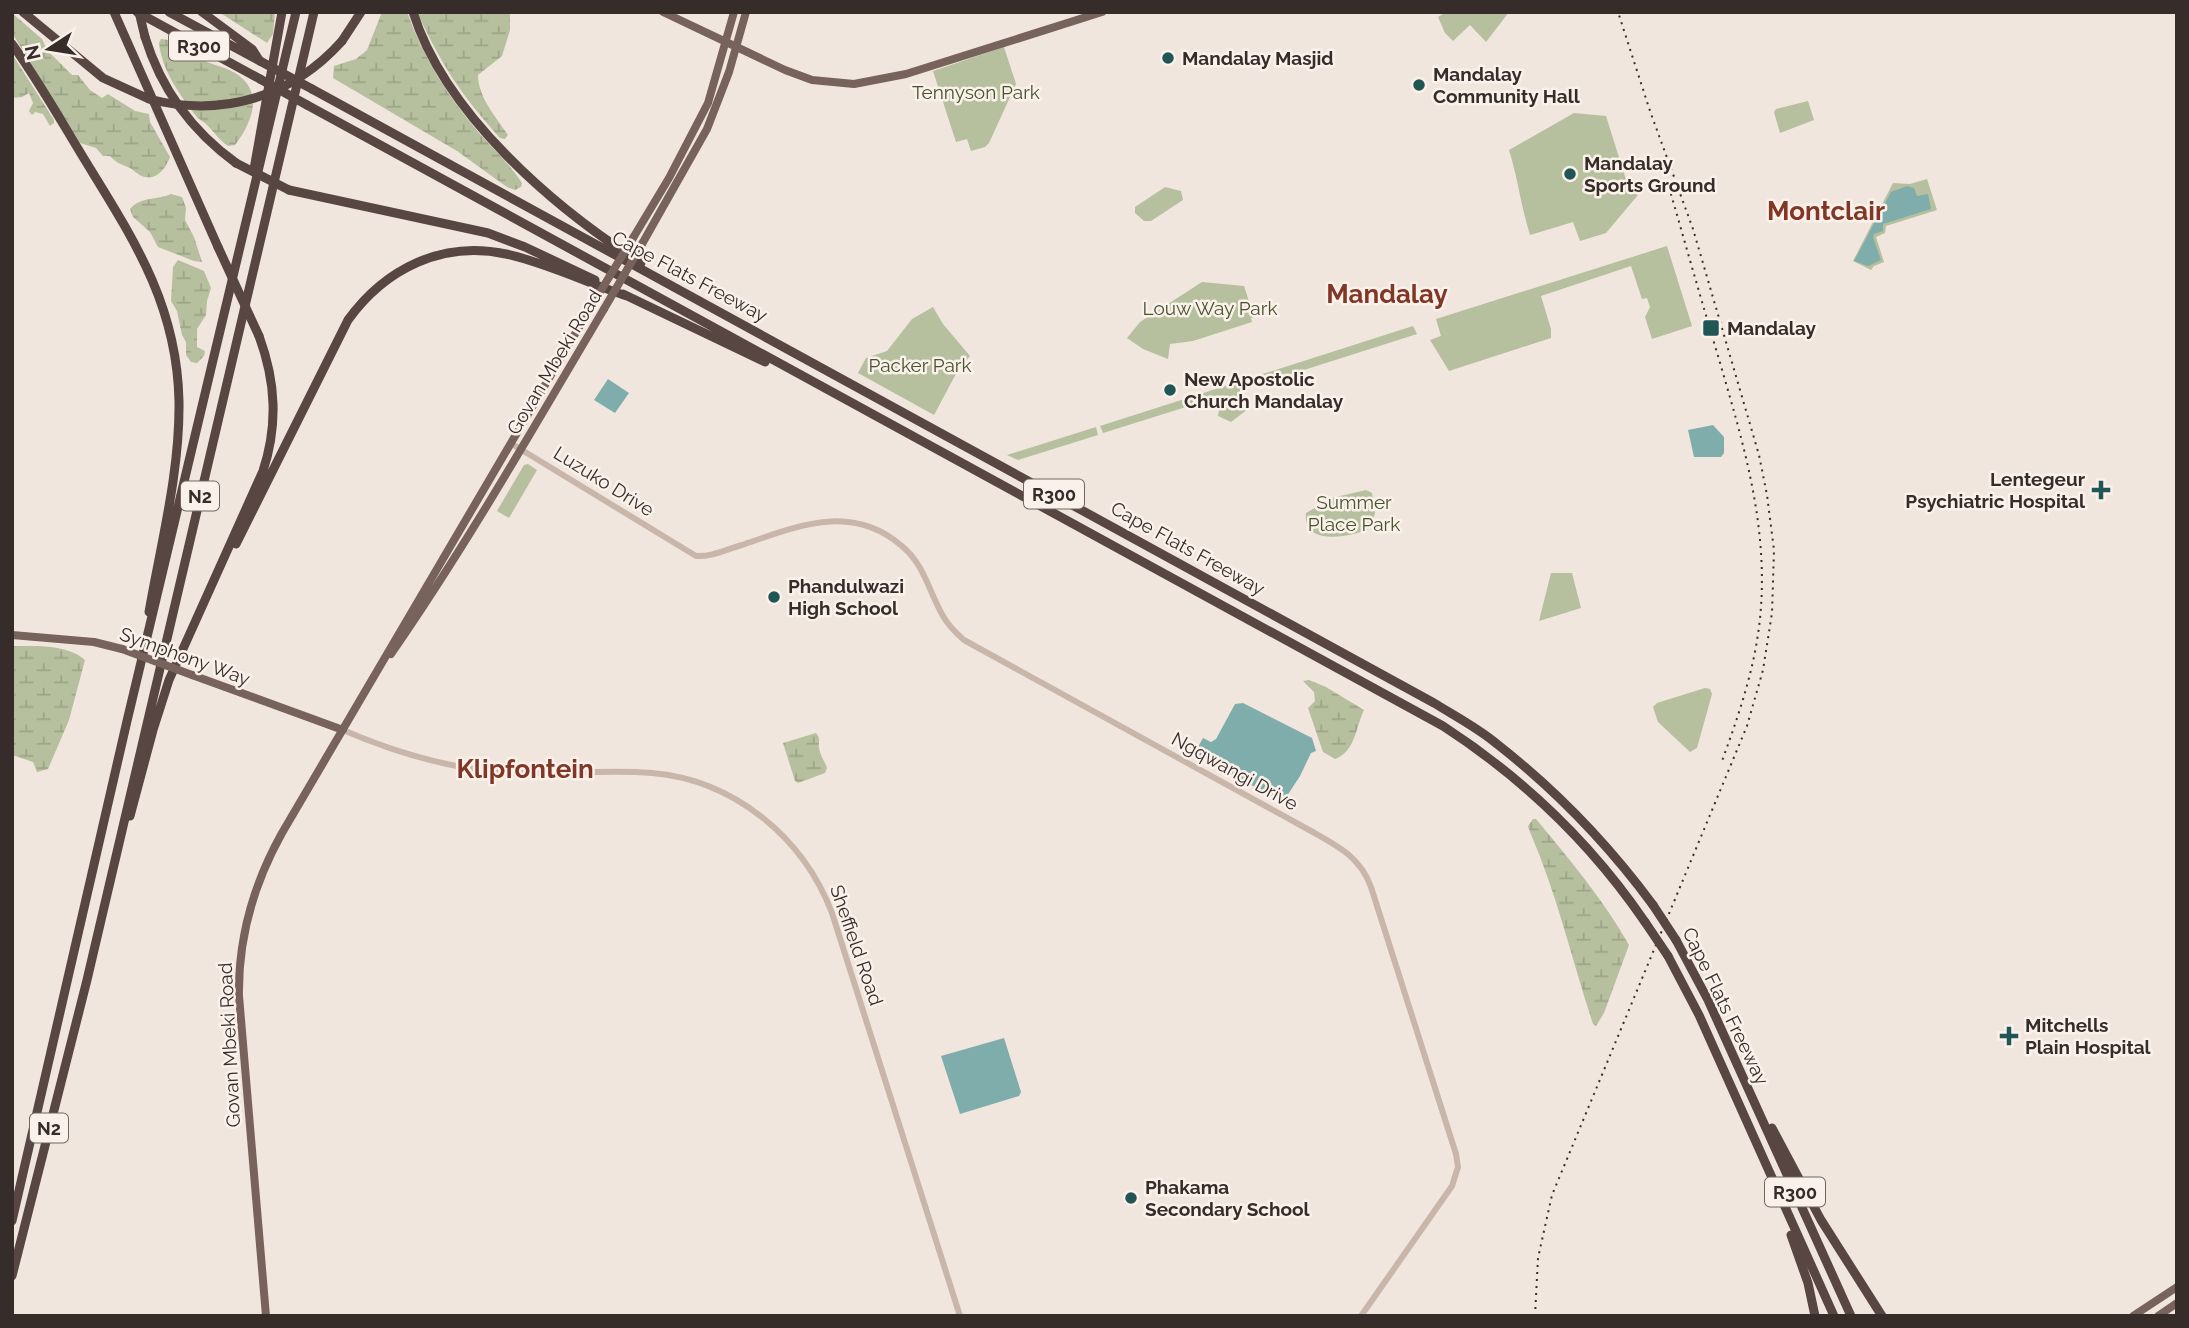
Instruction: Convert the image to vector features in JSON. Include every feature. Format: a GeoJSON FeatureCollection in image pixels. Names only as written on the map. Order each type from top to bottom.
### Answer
{"type":"FeatureCollection","features":[{"type":"Feature","properties":{"kind":"highway"},"geometry":{"type":"LineString","coordinates":[[23,12],[103,78],[135,94],[189,106],[228,105],[266,95],[295,82],[323,61],[342,41],[361,12]]}},
{"type":"Feature","properties":{"kind":"highway"},"geometry":{"type":"LineString","coordinates":[[87,980],[153,730],[169,680],[263,471],[274,424],[274,397],[259,336],[114,12]]}},
{"type":"Feature","properties":{"kind":"highway"},"geometry":{"type":"LineString","coordinates":[[138,12],[162,79],[187,118],[208,141],[236,163],[289,190],[488,233],[525,247],[827,390]]}},
{"type":"Feature","properties":{"kind":"highway","name":"Cape Flats Freeway"},"geometry":{"type":"LineString","coordinates":[[138,12],[1451,731],[1503,769],[1554,814],[1608,870],[1668,956],[1699,1015],[1834,1316]]}},
{"type":"Feature","properties":{"kind":"highway","name":"R300"},"geometry":{"type":"LineString","coordinates":[[169,12],[260,61]]}},
{"type":"Feature","properties":{"kind":"highway"},"geometry":{"type":"LineString","coordinates":[[202,12],[252,49],[260,61]]}},
{"type":"Feature","properties":{"kind":"highway"},"geometry":{"type":"LineString","coordinates":[[250,207],[254,168],[282,12]]}},
{"type":"Feature","properties":{"kind":"highway","name":"N2"},"geometry":{"type":"LineString","coordinates":[[12,1221],[127,720],[296,12]]}},
{"type":"Feature","properties":{"kind":"highway","name":"N2"},"geometry":{"type":"LineString","coordinates":[[12,1276],[87,980],[314,12]]}},
{"type":"Feature","properties":{"kind":"highway"},"geometry":{"type":"LineString","coordinates":[[413,12],[433,61],[457,96],[483,129],[525,173],[567,210],[616,247],[750,328]]}},
{"type":"Feature","properties":{"kind":"highway"},"geometry":{"type":"LineString","coordinates":[[12,44],[134,240],[158,290],[174,354],[179,398],[178,438],[127,720]]}},
{"type":"Feature","properties":{"kind":"highway","name":"Cape Flats Freeway"},"geometry":{"type":"LineString","coordinates":[[260,61],[1456,716],[1497,744],[1589,826],[1653,905],[1676,940],[1696,975],[1852,1316]]}},
{"type":"Feature","properties":{"kind":"highway"},"geometry":{"type":"LineString","coordinates":[[199,614],[339,336],[363,300],[387,278],[429,257],[456,251],[482,250],[516,256],[627,296]]}},
{"type":"Feature","properties":{"kind":"highway"},"geometry":{"type":"LineString","coordinates":[[1739,1068],[1753,1089],[1821,1220],[1882,1316]]}},
{"type":"Feature","properties":{"kind":"highway"},"geometry":{"type":"LineString","coordinates":[[1774,1184],[1806,1276],[1815,1316]]}},
{"type":"Feature","properties":{"kind":"main road"},"geometry":{"type":"LineString","coordinates":[[663,12],[812,80],[835,83],[860,83],[906,74],[1102,12]]}},
{"type":"Feature","properties":{"kind":"main road","name":"Govan Mbeki Road"},"geometry":{"type":"LineString","coordinates":[[266,1316],[240,1011],[240,950],[251,899],[267,860],[410,612],[669,178],[708,103],[734,12]]}},
{"type":"Feature","properties":{"kind":"main road","name":"Govan Mbeki Road"},"geometry":{"type":"LineString","coordinates":[[373,679],[421,613],[521,449],[708,129],[746,12]]}},
{"type":"Feature","properties":{"kind":"main road","name":"Symphony Way"},"geometry":{"type":"LineString","coordinates":[[12,635],[94,642],[122,649],[342,730]]}},
{"type":"Feature","properties":{"kind":"main road"},"geometry":{"type":"LineString","coordinates":[[2133,1316],[2177,1287]]}},
{"type":"Feature","properties":{"kind":"main road"},"geometry":{"type":"LineString","coordinates":[[2158,1316],[2177,1303]]}},
{"type":"Feature","properties":{"kind":"street","name":"Luzuko Drive"},"geometry":{"type":"LineString","coordinates":[[512,444],[678,547]]}},
{"type":"Feature","properties":{"kind":"street","name":"Ngqwangi Drive"},"geometry":{"type":"LineString","coordinates":[[678,547],[696,556],[705,556],[817,522],[842,521],[873,528],[891,537],[914,559],[925,575],[944,618],[964,640],[1339,846],[1359,863],[1371,887],[1458,1167],[1452,1186],[1361,1316]]}},
{"type":"Feature","properties":{"kind":"street","name":"Sheffield Road"},"geometry":{"type":"LineString","coordinates":[[342,730],[404,754],[468,768],[526,773],[637,773],[675,777],[703,784],[730,796],[759,814],[783,835],[817,878],[832,913],[960,1316]]}},
{"type":"Feature","properties":{"kind":"green space"},"geometry":{"type":"Polygon","coordinates":[[[219,12],[275,12],[273,34],[267,43],[219,12]]]}},
{"type":"Feature","properties":{"kind":"green space"},"geometry":{"type":"Polygon","coordinates":[[[382,12],[407,12],[429,61],[447,91],[512,170],[522,183],[521,187],[515,190],[507,187],[457,151],[333,78],[334,66],[356,59],[367,50],[382,12]]]}},
{"type":"Feature","properties":{"kind":"green space"},"geometry":{"type":"Polygon","coordinates":[[[417,12],[510,12],[510,30],[502,56],[478,75],[484,99],[508,135],[505,139],[500,138],[463,93],[435,48],[417,12]]]}},
{"type":"Feature","properties":{"kind":"green space"},"geometry":{"type":"Polygon","coordinates":[[[1446,12],[1509,12],[1486,42],[1470,25],[1453,41],[1445,33],[1438,17],[1446,12]]]}},
{"type":"Feature","properties":{"kind":"green space"},"geometry":{"type":"Polygon","coordinates":[[[12,13],[42,39],[47,50],[72,75],[78,75],[90,90],[102,98],[108,94],[135,111],[149,114],[150,122],[170,157],[161,172],[154,177],[143,176],[110,156],[103,156],[96,148],[80,143],[12,33],[12,13]]]}},
{"type":"Feature","properties":{"kind":"green space"},"geometry":{"type":"Polygon","coordinates":[[[161,39],[177,43],[203,60],[231,71],[244,80],[253,98],[253,108],[235,145],[228,146],[222,141],[183,99],[164,63],[159,43],[161,39]]]}},
{"type":"Feature","properties":{"kind":"green space","name":"Tennyson Park"},"geometry":{"type":"Polygon","coordinates":[[[1004,47],[1016,84],[989,143],[971,151],[967,139],[956,142],[933,71],[1004,47]]]}},
{"type":"Feature","properties":{"kind":"green space"},"geometry":{"type":"Polygon","coordinates":[[[12,54],[54,120],[50,126],[43,114],[35,112],[32,115],[29,111],[33,103],[29,93],[12,98],[12,54]]]}},
{"type":"Feature","properties":{"kind":"green space"},"geometry":{"type":"Polygon","coordinates":[[[1808,101],[1814,120],[1780,133],[1774,112],[1776,109],[1808,101]]]}},
{"type":"Feature","properties":{"kind":"green space","name":"Mandalay Sports Ground"},"geometry":{"type":"Polygon","coordinates":[[[1574,113],[1606,116],[1628,186],[1638,195],[1606,233],[1580,241],[1573,222],[1530,235],[1509,150],[1574,113]]]}},
{"type":"Feature","properties":{"kind":"green space"},"geometry":{"type":"Polygon","coordinates":[[[1927,179],[1937,210],[1886,226],[1885,233],[1876,237],[1884,262],[1871,270],[1853,261],[1893,183],[1910,184],[1927,179]]]}},
{"type":"Feature","properties":{"kind":"green space"},"geometry":{"type":"Polygon","coordinates":[[[1165,187],[1181,191],[1183,200],[1151,221],[1144,221],[1135,213],[1135,207],[1165,187]]]}},
{"type":"Feature","properties":{"kind":"green space"},"geometry":{"type":"Polygon","coordinates":[[[171,194],[182,197],[186,208],[185,220],[202,262],[158,247],[150,232],[133,217],[130,209],[138,202],[171,194]]]}},
{"type":"Feature","properties":{"kind":"green space"},"geometry":{"type":"Polygon","coordinates":[[[1667,246],[1692,326],[1652,339],[1645,317],[1650,307],[1647,298],[1642,299],[1631,266],[1541,296],[1551,338],[1449,371],[1430,340],[1441,336],[1436,319],[1667,246]]]}},
{"type":"Feature","properties":{"kind":"green space"},"geometry":{"type":"Polygon","coordinates":[[[178,260],[204,271],[211,288],[206,315],[197,329],[197,347],[205,351],[197,363],[191,362],[186,355],[186,342],[177,311],[171,301],[173,267],[178,260]]]}},
{"type":"Feature","properties":{"kind":"green space","name":"Louw Way Park"},"geometry":{"type":"Polygon","coordinates":[[[1202,282],[1244,286],[1254,317],[1251,318],[1252,322],[1193,341],[1170,344],[1168,359],[1143,349],[1127,338],[1140,322],[1202,282]]]}},
{"type":"Feature","properties":{"kind":"green space","name":"Packer Park"},"geometry":{"type":"Polygon","coordinates":[[[933,307],[943,324],[970,356],[957,372],[934,415],[858,373],[866,358],[887,351],[912,319],[933,307]]]}},
{"type":"Feature","properties":{"kind":"green space"},"geometry":{"type":"Polygon","coordinates":[[[1413,326],[1417,334],[1285,376],[1283,374],[1240,390],[1248,409],[1231,422],[1218,416],[1221,396],[1103,433],[1100,426],[1413,326]]]}},
{"type":"Feature","properties":{"kind":"green space"},"geometry":{"type":"Polygon","coordinates":[[[1096,427],[1098,435],[1018,460],[1007,455],[1096,427]]]}},
{"type":"Feature","properties":{"kind":"green space"},"geometry":{"type":"Polygon","coordinates":[[[528,464],[537,470],[509,518],[497,511],[524,465],[528,464]]]}},
{"type":"Feature","properties":{"kind":"green space","name":"Summer Place Park"},"geometry":{"type":"Polygon","coordinates":[[[1366,490],[1372,493],[1375,513],[1371,528],[1330,537],[1312,531],[1307,524],[1306,513],[1332,498],[1366,490]]]}},
{"type":"Feature","properties":{"kind":"green space"},"geometry":{"type":"Polygon","coordinates":[[[1551,573],[1572,573],[1581,608],[1539,621],[1551,573]]]}},
{"type":"Feature","properties":{"kind":"green space"},"geometry":{"type":"Polygon","coordinates":[[[12,646],[60,649],[70,651],[85,660],[69,720],[48,769],[37,772],[33,762],[12,755],[12,646]]]}},
{"type":"Feature","properties":{"kind":"green space"},"geometry":{"type":"Polygon","coordinates":[[[1309,680],[1364,710],[1351,745],[1342,756],[1335,759],[1323,752],[1308,708],[1315,701],[1314,692],[1303,681],[1309,680]]]}},
{"type":"Feature","properties":{"kind":"green space"},"geometry":{"type":"Polygon","coordinates":[[[1705,688],[1710,689],[1712,694],[1697,748],[1690,752],[1658,722],[1653,707],[1657,703],[1705,688]]]}},
{"type":"Feature","properties":{"kind":"green space"},"geometry":{"type":"Polygon","coordinates":[[[816,733],[827,768],[825,773],[798,783],[795,781],[783,743],[816,733]]]}},
{"type":"Feature","properties":{"kind":"green space"},"geometry":{"type":"Polygon","coordinates":[[[1536,819],[1585,880],[1629,945],[1604,1013],[1596,1026],[1593,1024],[1556,903],[1528,826],[1536,819]]]}},
{"type":"Feature","properties":{"kind":"water"},"geometry":{"type":"Polygon","coordinates":[[[1907,186],[1914,188],[1917,196],[1928,194],[1931,209],[1883,224],[1883,231],[1873,237],[1881,260],[1868,266],[1854,261],[1891,192],[1907,186]]]}},
{"type":"Feature","properties":{"kind":"water"},"geometry":{"type":"Polygon","coordinates":[[[608,379],[629,393],[615,413],[594,400],[608,379]]]}},
{"type":"Feature","properties":{"kind":"water"},"geometry":{"type":"Polygon","coordinates":[[[1713,425],[1724,437],[1724,453],[1721,457],[1694,457],[1688,430],[1713,425]]]}},
{"type":"Feature","properties":{"kind":"water"},"geometry":{"type":"Polygon","coordinates":[[[1243,703],[1312,738],[1316,751],[1311,753],[1283,802],[1199,757],[1198,747],[1203,738],[1211,742],[1216,739],[1235,704],[1243,703]]]}},
{"type":"Feature","properties":{"kind":"water"},"geometry":{"type":"Polygon","coordinates":[[[1004,1038],[1021,1092],[1019,1096],[960,1114],[941,1056],[1004,1038]]]}},
{"type":"Feature","properties":{"kind":"railway"},"geometry":{"type":"LineString","coordinates":[[1535,1316],[1538,1258],[1552,1195],[1747,726],[1763,670],[1772,613],[1774,550],[1759,455],[1693,229],[1618,12]]}},
{"type":"Feature","properties":{"kind":"railway"},"geometry":{"type":"LineString","coordinates":[[1669,187],[1746,456],[1758,523],[1762,592],[1759,627],[1744,695],[1722,761]]}},
{"type":"Feature","properties":{"kind":"place","name":"Mandalay Masjid"},"geometry":{"type":"Point","coordinates":[1168,58]}},
{"type":"Feature","properties":{"kind":"place","name":"Mandalay Community Hall"},"geometry":{"type":"Point","coordinates":[1419,85]}},
{"type":"Feature","properties":{"kind":"place","name":"Mandalay Sports Ground"},"geometry":{"type":"Point","coordinates":[1570,174]}},
{"type":"Feature","properties":{"kind":"place","name":"Mandalay"},"geometry":{"type":"Point","coordinates":[1711,328]}},
{"type":"Feature","properties":{"kind":"place","name":"New Apostolic Church Mandalay"},"geometry":{"type":"Point","coordinates":[1170,390]}},
{"type":"Feature","properties":{"kind":"place","name":"Lentegeur Psychiatric Hospital"},"geometry":{"type":"Point","coordinates":[2101,490]}},
{"type":"Feature","properties":{"kind":"place","name":"Phandulwazi High School"},"geometry":{"type":"Point","coordinates":[774,597]}},
{"type":"Feature","properties":{"kind":"place","name":"Mitchells Plain Hospital"},"geometry":{"type":"Point","coordinates":[2009,1036]}},
{"type":"Feature","properties":{"kind":"place","name":"Phakama Secondary School"},"geometry":{"type":"Point","coordinates":[1131,1198]}},
{"type":"Feature","properties":{"kind":"district","name":"Montclair"},"geometry":{"type":"Point","coordinates":[1826,211]}},
{"type":"Feature","properties":{"kind":"district","name":"Mandalay"},"geometry":{"type":"Point","coordinates":[1387,294]}},
{"type":"Feature","properties":{"kind":"district","name":"Klipfontein"},"geometry":{"type":"Point","coordinates":[525,769]}}]}
